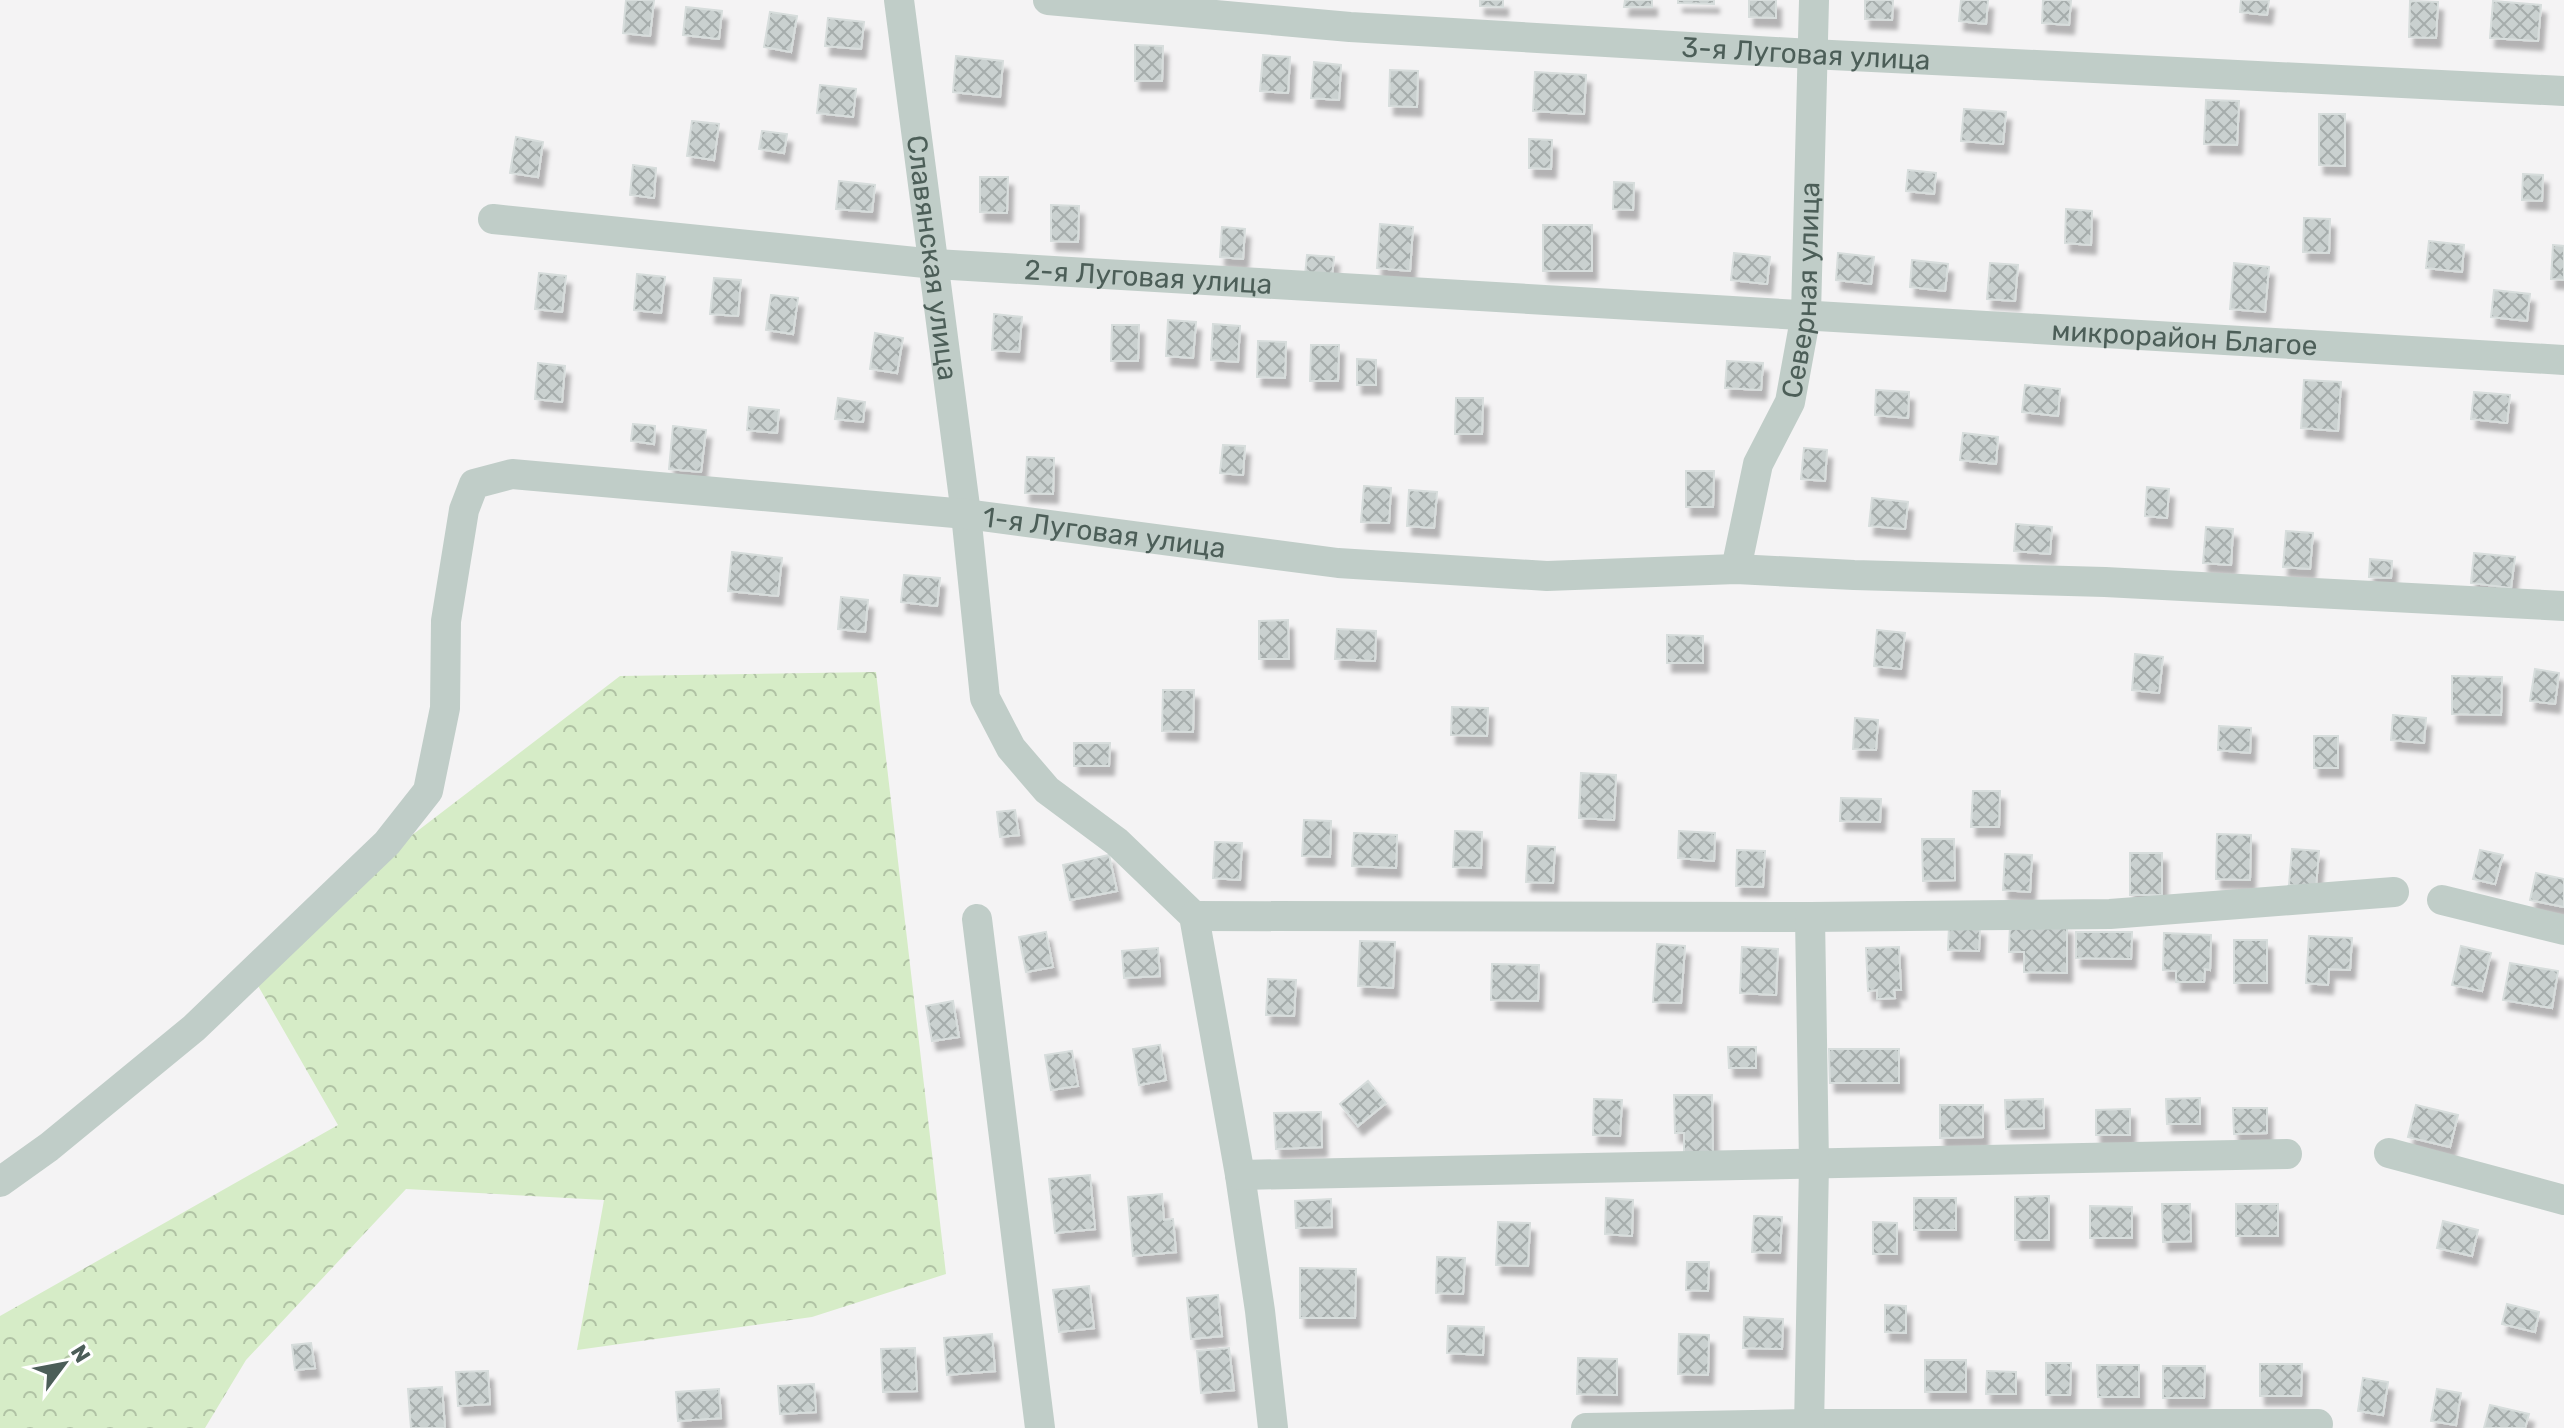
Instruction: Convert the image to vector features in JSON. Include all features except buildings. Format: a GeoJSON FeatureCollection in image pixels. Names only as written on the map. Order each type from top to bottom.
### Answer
{"type":"FeatureCollection","features":[{"type":"Feature","properties":{"kind":"street","name":"Славянская улица"},"geometry":{"type":"LineString","coordinates":[[899,0],[966,514],[985,698],[1011,748],[1047,790],[1117,842],[1194,916]]}},
{"type":"Feature","properties":{"kind":"street","name":"3-я Луговая улица"},"geometry":{"type":"LineString","coordinates":[[1048,0],[1350,27],[1811,54],[2564,91]]}},
{"type":"Feature","properties":{"kind":"street","name":"Северная улица"},"geometry":{"type":"LineString","coordinates":[[1736,569],[1758,464],[1790,402],[1806,314],[1814,0]]}},
{"type":"Feature","properties":{"kind":"street","name":"2-я Луговая улица"},"geometry":{"type":"LineString","coordinates":[[493,219],[935,264],[1806,314]]}},
{"type":"Feature","properties":{"kind":"street","name":"микрорайон Благое"},"geometry":{"type":"LineString","coordinates":[[1806,314],[2564,360]]}},
{"type":"Feature","properties":{"kind":"street","name":"1-я Луговая улица"},"geometry":{"type":"LineString","coordinates":[[0,1182],[49,1147],[194,1028],[387,843],[428,791],[445,708],[446,621],[464,510],[474,484],[512,474],[966,514],[1338,563],[1547,576],[1736,569],[2105,582],[2564,606]]}},
{"type":"Feature","properties":{"kind":"street"},"geometry":{"type":"LineString","coordinates":[[1273,1428],[1240,1175],[1194,916],[2110,914],[2394,892]]}},
{"type":"Feature","properties":{"kind":"street"},"geometry":{"type":"LineString","coordinates":[[2442,900],[2564,930]]}},
{"type":"Feature","properties":{"kind":"street"},"geometry":{"type":"LineString","coordinates":[[1809,1426],[1814,1164],[1810,917]]}},
{"type":"Feature","properties":{"kind":"street"},"geometry":{"type":"LineString","coordinates":[[977,919],[1040,1428]]}},
{"type":"Feature","properties":{"kind":"street"},"geometry":{"type":"LineString","coordinates":[[2389,1153],[2564,1200]]}},
{"type":"Feature","properties":{"kind":"street"},"geometry":{"type":"LineString","coordinates":[[1240,1175],[2287,1154]]}},
{"type":"Feature","properties":{"kind":"street"},"geometry":{"type":"LineString","coordinates":[[1586,1428],[2318,1424]]}},
{"type":"Feature","properties":{"kind":"green space"},"geometry":{"type":"Polygon","coordinates":[[[876,672],[946,1274],[812,1317],[577,1350],[604,1200],[406,1189],[246,1360],[205,1428],[0,1428],[0,1316],[338,1125],[245,963],[620,676],[876,672]]]}}]}
